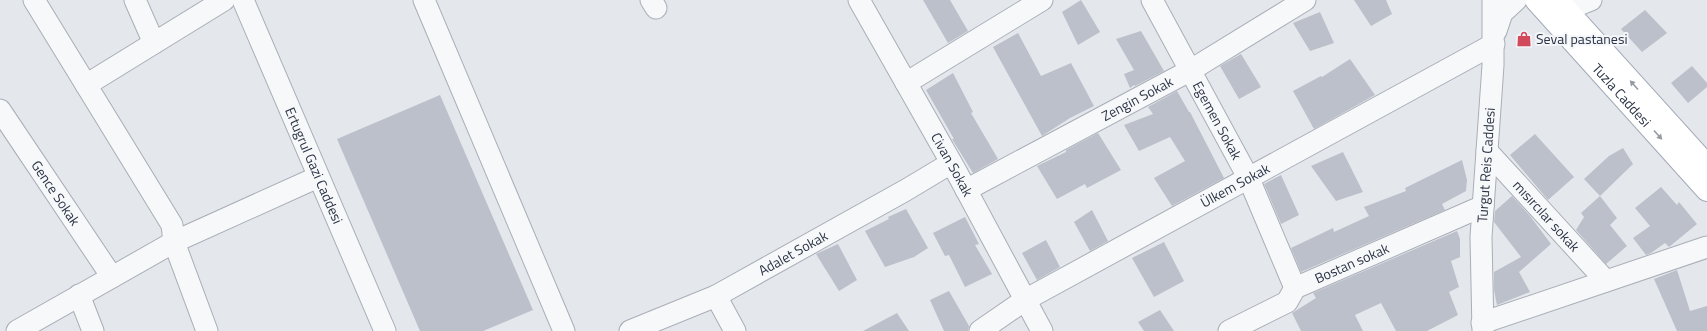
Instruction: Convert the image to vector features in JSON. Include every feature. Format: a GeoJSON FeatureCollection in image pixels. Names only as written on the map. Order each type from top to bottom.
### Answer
{"type":"FeatureCollection","features":[{"type":"Feature","properties":{"kind":"main road","name":"Tuzla Caddesi"},"geometry":{"type":"LineString","coordinates":[[1536,0],[1560,11],[1704,158]]}},
{"type":"Feature","properties":{"kind":"main road","name":"Tuzla Caddesi"},"geometry":{"type":"LineString","coordinates":[[1560,11],[1707,190]]}},
{"type":"Feature","properties":{"kind":"street"},"geometry":{"type":"LineString","coordinates":[[34,0],[172,225],[174,242],[207,331]]}},
{"type":"Feature","properties":{"kind":"street"},"geometry":{"type":"LineString","coordinates":[[135,0],[154,43]]}},
{"type":"Feature","properties":{"kind":"street"},"geometry":{"type":"LineString","coordinates":[[86,85],[224,0]]}},
{"type":"Feature","properties":{"kind":"street","name":"Ertugrul Gazi Caddesi"},"geometry":{"type":"LineString","coordinates":[[243,0],[385,331]]}},
{"type":"Feature","properties":{"kind":"street"},"geometry":{"type":"LineString","coordinates":[[424,0],[564,331]]}},
{"type":"Feature","properties":{"kind":"street","name":"Civan Sokak"},"geometry":{"type":"LineString","coordinates":[[859,0],[951,162],[1042,331]]}},
{"type":"Feature","properties":{"kind":"street"},"geometry":{"type":"LineString","coordinates":[[906,83],[1042,0]]}},
{"type":"Feature","properties":{"kind":"street","name":"Egemen Sokak"},"geometry":{"type":"LineString","coordinates":[[1152,0],[1249,179],[1295,288]]}},
{"type":"Feature","properties":{"kind":"street","name":"Zengin Sokak"},"geometry":{"type":"LineString","coordinates":[[966,190],[1191,70],[1305,0]]}},
{"type":"Feature","properties":{"kind":"street","name":"Turgut Reis Caddesi"},"geometry":{"type":"LineString","coordinates":[[1483,327],[1481,237],[1494,41],[1493,0]]}},
{"type":"Feature","properties":{"kind":"street"},"geometry":{"type":"LineString","coordinates":[[1494,41],[1502,13],[1516,0]]}},
{"type":"Feature","properties":{"kind":"street"},"geometry":{"type":"LineString","coordinates":[[1560,11],[1591,0]]}},
{"type":"Feature","properties":{"kind":"street","name":"Ülkem Sokak"},"geometry":{"type":"LineString","coordinates":[[980,331],[1025,300],[1249,179],[1494,41]]}},
{"type":"Feature","properties":{"kind":"street","name":"Gence Sokak"},"geometry":{"type":"LineString","coordinates":[[0,110],[112,277]]}},
{"type":"Feature","properties":{"kind":"street","name":"mısırcılar sokak"},"geometry":{"type":"LineString","coordinates":[[1487,151],[1606,281]]}},
{"type":"Feature","properties":{"kind":"street","name":"Adalet Sokak"},"geometry":{"type":"LineString","coordinates":[[630,331],[716,296],[906,190],[951,162]]}},
{"type":"Feature","properties":{"kind":"street"},"geometry":{"type":"LineString","coordinates":[[17,331],[174,242],[318,177]]}},
{"type":"Feature","properties":{"kind":"street","name":"Bostan sokak"},"geometry":{"type":"LineString","coordinates":[[1295,288],[1483,206]]}},
{"type":"Feature","properties":{"kind":"street"},"geometry":{"type":"LineString","coordinates":[[1483,327],[1606,281],[1707,246]]}},
{"type":"Feature","properties":{"kind":"street"},"geometry":{"type":"LineString","coordinates":[[1229,331],[1287,302],[1295,288]]}},
{"type":"Feature","properties":{"kind":"street"},"geometry":{"type":"LineString","coordinates":[[79,295],[93,331]]}},
{"type":"Feature","properties":{"kind":"street"},"geometry":{"type":"LineString","coordinates":[[716,296],[735,331]]}},
{"type":"Feature","properties":{"kind":"building"},"geometry":{"type":"Polygon","coordinates":[[[923,0],[950,0],[968,31],[948,43],[923,0]]]}},
{"type":"Feature","properties":{"kind":"building"},"geometry":{"type":"Polygon","coordinates":[[[1081,0],[1100,32],[1078,45],[1062,12],[1081,0]]]}},
{"type":"Feature","properties":{"kind":"building"},"geometry":{"type":"Polygon","coordinates":[[[1354,0],[1386,0],[1392,14],[1371,26],[1354,0]]]}},
{"type":"Feature","properties":{"kind":"building"},"geometry":{"type":"Polygon","coordinates":[[[1645,10],[1667,33],[1642,52],[1621,29],[1645,10]]]}},
{"type":"Feature","properties":{"kind":"building"},"geometry":{"type":"Polygon","coordinates":[[[1320,12],[1334,43],[1310,51],[1293,23],[1320,12]]]}},
{"type":"Feature","properties":{"kind":"building"},"geometry":{"type":"Polygon","coordinates":[[[1141,31],[1164,71],[1130,88],[1124,74],[1134,70],[1116,39],[1141,31]]]}},
{"type":"Feature","properties":{"kind":"building"},"geometry":{"type":"Polygon","coordinates":[[[1018,33],[1041,76],[1071,63],[1094,106],[1070,118],[1042,136],[993,47],[1018,33]]]}},
{"type":"Feature","properties":{"kind":"building"},"geometry":{"type":"Polygon","coordinates":[[[1241,54],[1261,87],[1239,99],[1220,66],[1241,54]]]}},
{"type":"Feature","properties":{"kind":"building"},"geometry":{"type":"Polygon","coordinates":[[[1350,59],[1375,95],[1314,129],[1293,91],[1321,76],[1322,77],[1350,59]]]}},
{"type":"Feature","properties":{"kind":"building"},"geometry":{"type":"Polygon","coordinates":[[[1692,66],[1707,83],[1707,87],[1688,103],[1671,83],[1692,66]]]}},
{"type":"Feature","properties":{"kind":"building"},"geometry":{"type":"Polygon","coordinates":[[[953,73],[973,112],[971,113],[998,159],[973,173],[952,139],[954,139],[926,90],[953,73]]]}},
{"type":"Feature","properties":{"kind":"building"},"geometry":{"type":"Polygon","coordinates":[[[1177,91],[1190,112],[1224,178],[1172,206],[1154,178],[1185,161],[1170,137],[1139,151],[1124,125],[1153,114],[1148,107],[1177,91]]]}},
{"type":"Feature","properties":{"kind":"building"},"geometry":{"type":"Polygon","coordinates":[[[440,95],[533,310],[483,331],[420,331],[337,139],[440,95]]]}},
{"type":"Feature","properties":{"kind":"building"},"geometry":{"type":"Polygon","coordinates":[[[1098,133],[1121,170],[1087,188],[1085,184],[1057,199],[1037,166],[1066,152],[1066,150],[1098,133]]]}},
{"type":"Feature","properties":{"kind":"building"},"geometry":{"type":"Polygon","coordinates":[[[1535,134],[1574,177],[1548,200],[1510,155],[1535,134]]]}},
{"type":"Feature","properties":{"kind":"building"},"geometry":{"type":"Polygon","coordinates":[[[1623,148],[1633,164],[1600,196],[1584,179],[1609,156],[1623,148]]]}},
{"type":"Feature","properties":{"kind":"building"},"geometry":{"type":"Polygon","coordinates":[[[1343,152],[1363,192],[1336,201],[1311,166],[1343,152]]]}},
{"type":"Feature","properties":{"kind":"building"},"geometry":{"type":"Polygon","coordinates":[[[1462,160],[1467,180],[1466,191],[1442,204],[1445,210],[1301,272],[1291,248],[1333,228],[1334,232],[1369,216],[1364,207],[1406,191],[1405,188],[1462,160]]]}},
{"type":"Feature","properties":{"kind":"building"},"geometry":{"type":"Polygon","coordinates":[[[1281,175],[1299,215],[1281,224],[1264,184],[1281,175]]]}},
{"type":"Feature","properties":{"kind":"building"},"geometry":{"type":"Polygon","coordinates":[[[1661,187],[1677,205],[1679,202],[1697,224],[1669,247],[1665,243],[1646,255],[1633,238],[1650,226],[1635,208],[1661,187]]]}},
{"type":"Feature","properties":{"kind":"building"},"geometry":{"type":"Polygon","coordinates":[[[1512,196],[1530,216],[1551,244],[1519,272],[1530,292],[1497,305],[1494,290],[1494,272],[1521,257],[1494,222],[1495,211],[1512,196]]]}},
{"type":"Feature","properties":{"kind":"building"},"geometry":{"type":"Polygon","coordinates":[[[1600,196],[1617,218],[1610,225],[1627,246],[1606,264],[1576,230],[1584,217],[1581,213],[1600,196]]]}},
{"type":"Feature","properties":{"kind":"building"},"geometry":{"type":"Polygon","coordinates":[[[906,209],[928,248],[914,257],[885,267],[865,231],[889,219],[888,217],[906,209]]]}},
{"type":"Feature","properties":{"kind":"building"},"geometry":{"type":"Polygon","coordinates":[[[1092,210],[1108,241],[1090,251],[1074,222],[1092,210]]]}},
{"type":"Feature","properties":{"kind":"building"},"geometry":{"type":"Polygon","coordinates":[[[965,217],[979,244],[975,245],[992,274],[965,287],[949,255],[945,256],[933,233],[965,217]]]}},
{"type":"Feature","properties":{"kind":"building"},"geometry":{"type":"Polygon","coordinates":[[[1457,231],[1460,239],[1460,257],[1451,261],[1459,287],[1449,292],[1458,315],[1427,331],[1396,331],[1381,303],[1355,315],[1363,331],[1301,331],[1292,313],[1316,298],[1313,293],[1457,231]]]}},
{"type":"Feature","properties":{"kind":"building"},"geometry":{"type":"Polygon","coordinates":[[[1046,240],[1060,267],[1037,280],[1022,253],[1046,240]]]}},
{"type":"Feature","properties":{"kind":"building"},"geometry":{"type":"Polygon","coordinates":[[[1164,242],[1184,281],[1154,297],[1132,258],[1164,242]]]}},
{"type":"Feature","properties":{"kind":"building"},"geometry":{"type":"Polygon","coordinates":[[[838,244],[857,280],[839,291],[816,254],[838,244]]]}},
{"type":"Feature","properties":{"kind":"building"},"geometry":{"type":"Polygon","coordinates":[[[1677,270],[1690,311],[1707,306],[1707,331],[1677,331],[1654,279],[1677,270]]]}},
{"type":"Feature","properties":{"kind":"building"},"geometry":{"type":"Polygon","coordinates":[[[949,291],[969,326],[968,331],[944,331],[930,300],[949,291]]]}},
{"type":"Feature","properties":{"kind":"building"},"geometry":{"type":"Polygon","coordinates":[[[1160,310],[1174,331],[1144,331],[1138,322],[1160,310]]]}},
{"type":"Feature","properties":{"kind":"building"},"geometry":{"type":"Polygon","coordinates":[[[897,313],[909,331],[863,331],[897,313]]]}},
{"type":"Feature","properties":{"kind":"place","name":"Seval pastanesi"},"geometry":{"type":"Point","coordinates":[1524,39]}}]}
